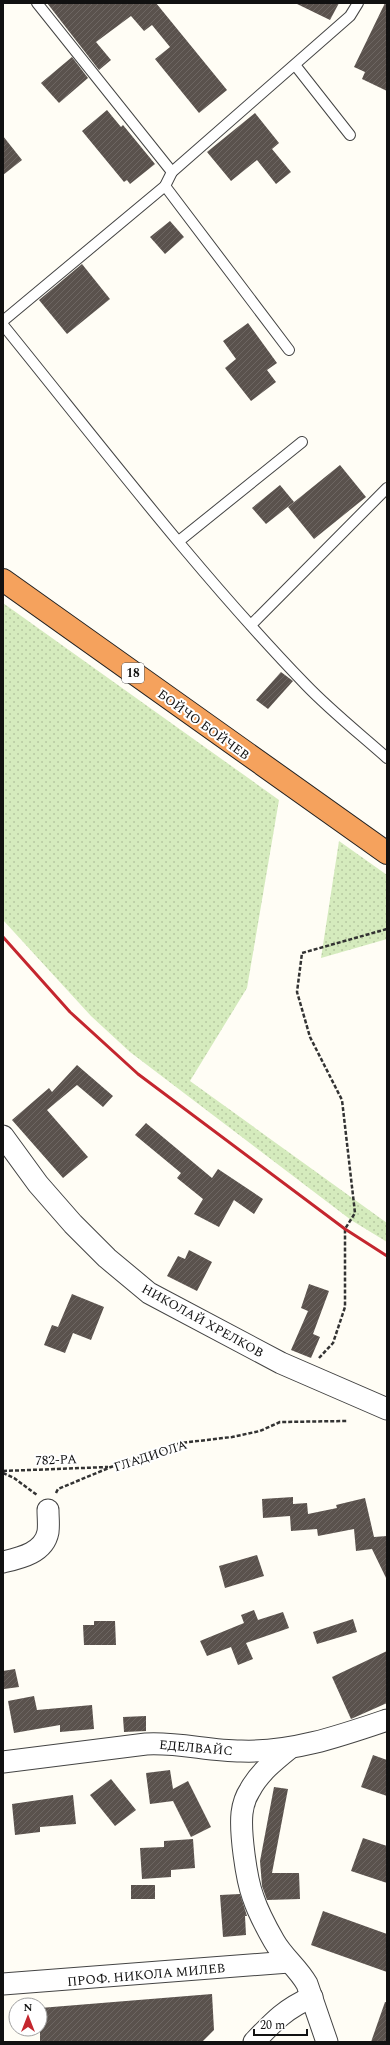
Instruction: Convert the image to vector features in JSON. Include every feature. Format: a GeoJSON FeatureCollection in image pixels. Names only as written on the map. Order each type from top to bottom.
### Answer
{"type":"FeatureCollection","features":[{"type":"Feature","properties":{"kind":"highway","name":"БОЙЧО БОЙЧЕВ"},"geometry":{"type":"LineString","coordinates":[[3,580],[263,766],[387,852]]}},
{"type":"Feature","properties":{"kind":"street","name":"НИКОЛАЙ ХРЕЛКОВ"},"geometry":{"type":"LineString","coordinates":[[3,1136],[38,1184],[73,1224],[107,1258],[149,1293],[280,1363],[387,1409]]}},
{"type":"Feature","properties":{"kind":"street"},"geometry":{"type":"LineString","coordinates":[[3,1562],[26,1556],[40,1546],[48,1533],[48,1510]]}},
{"type":"Feature","properties":{"kind":"street","name":"ЕДЕЛВАЙС"},"geometry":{"type":"LineString","coordinates":[[3,1762],[163,1743],[243,1752],[290,1748],[349,1733],[387,1720]]}},
{"type":"Feature","properties":{"kind":"street"},"geometry":{"type":"LineString","coordinates":[[290,1748],[256,1780],[250,1790],[242,1813],[244,1843],[252,1896],[274,1941],[289,1962],[302,1976],[312,1997],[316,2015],[327,2042]]}},
{"type":"Feature","properties":{"kind":"street","name":"ПРОФ. НИКОЛА МИЛЕВ"},"geometry":{"type":"LineString","coordinates":[[3,1984],[289,1962]]}},
{"type":"Feature","properties":{"kind":"street"},"geometry":{"type":"LineString","coordinates":[[254,2042],[283,2012],[293,2005],[312,1997]]}},
{"type":"Feature","properties":{"kind":"lane"},"geometry":{"type":"LineString","coordinates":[[37,3],[172,172]]}},
{"type":"Feature","properties":{"kind":"lane"},"geometry":{"type":"LineString","coordinates":[[3,321],[165,186],[172,172],[350,16],[358,3]]}},
{"type":"Feature","properties":{"kind":"lane"},"geometry":{"type":"LineString","coordinates":[[295,65],[350,135]]}},
{"type":"Feature","properties":{"kind":"lane"},"geometry":{"type":"LineString","coordinates":[[165,186],[289,350]]}},
{"type":"Feature","properties":{"kind":"lane"},"geometry":{"type":"LineString","coordinates":[[3,325],[179,541],[251,625],[307,687],[387,758]]}},
{"type":"Feature","properties":{"kind":"lane"},"geometry":{"type":"LineString","coordinates":[[179,541],[302,442]]}},
{"type":"Feature","properties":{"kind":"lane"},"geometry":{"type":"LineString","coordinates":[[251,625],[387,488]]}},
{"type":"Feature","properties":{"kind":"path"},"geometry":{"type":"LineString","coordinates":[[314,1363],[333,1343],[345,1307],[345,1229],[355,1213],[342,1100],[310,1037],[297,992],[302,953],[387,929]]}},
{"type":"Feature","properties":{"kind":"path","name":"ГЛАДИОЛА"},"geometry":{"type":"LineString","coordinates":[[48,1510],[58,1489],[111,1467],[181,1443],[253,1432],[280,1422],[347,1421]]}},
{"type":"Feature","properties":{"kind":"path","name":"782-РА"},"geometry":{"type":"LineString","coordinates":[[3,1472],[111,1467]]}},
{"type":"Feature","properties":{"kind":"path"},"geometry":{"type":"LineString","coordinates":[[3,1472],[35,1493],[48,1510]]}},
{"type":"Feature","properties":{"kind":"green space"},"geometry":{"type":"Polygon","coordinates":[[[3,603],[279,800],[247,988],[190,1081],[387,1223],[387,1242],[351,1220],[130,1052],[91,1016],[3,920],[3,603]]]}},
{"type":"Feature","properties":{"kind":"green space"},"geometry":{"type":"Polygon","coordinates":[[[339,841],[387,875],[387,939],[321,958],[339,841]]]}},
{"type":"Feature","properties":{"kind":"building"},"geometry":{"type":"Polygon","coordinates":[[[47,3],[156,3],[227,90],[199,113],[155,59],[170,47],[152,25],[144,31],[131,16],[96,42],[111,60],[99,70],[47,3]]]}},
{"type":"Feature","properties":{"kind":"building"},"geometry":{"type":"Polygon","coordinates":[[[295,3],[339,3],[330,20],[295,3]]]}},
{"type":"Feature","properties":{"kind":"building"},"geometry":{"type":"Polygon","coordinates":[[[385,3],[387,3],[387,91],[362,79],[365,72],[354,67],[385,3]]]}},
{"type":"Feature","properties":{"kind":"building"},"geometry":{"type":"Polygon","coordinates":[[[72,57],[88,78],[59,103],[41,83],[72,57]]]}},
{"type":"Feature","properties":{"kind":"building"},"geometry":{"type":"Polygon","coordinates":[[[107,110],[121,127],[123,125],[155,164],[130,184],[127,180],[124,182],[82,131],[107,110]]]}},
{"type":"Feature","properties":{"kind":"building"},"geometry":{"type":"Polygon","coordinates":[[[255,113],[279,143],[272,149],[291,172],[276,184],[257,160],[231,181],[207,152],[255,113]]]}},
{"type":"Feature","properties":{"kind":"building"},"geometry":{"type":"Polygon","coordinates":[[[3,136],[22,160],[3,175],[3,136]]]}},
{"type":"Feature","properties":{"kind":"building"},"geometry":{"type":"Polygon","coordinates":[[[170,221],[184,237],[165,254],[150,237],[170,221]]]}},
{"type":"Feature","properties":{"kind":"building"},"geometry":{"type":"Polygon","coordinates":[[[82,264],[110,299],[67,334],[39,300],[82,264]]]}},
{"type":"Feature","properties":{"kind":"building"},"geometry":{"type":"Polygon","coordinates":[[[248,323],[277,363],[267,370],[276,382],[251,401],[225,368],[236,359],[223,341],[248,323]]]}},
{"type":"Feature","properties":{"kind":"building"},"geometry":{"type":"Polygon","coordinates":[[[340,465],[366,497],[314,539],[288,507],[340,465]]]}},
{"type":"Feature","properties":{"kind":"building"},"geometry":{"type":"Polygon","coordinates":[[[280,485],[294,502],[266,524],[252,508],[280,485]]]}},
{"type":"Feature","properties":{"kind":"building"},"geometry":{"type":"Polygon","coordinates":[[[281,672],[293,681],[268,709],[256,700],[281,672]]]}},
{"type":"Feature","properties":{"kind":"building"},"geometry":{"type":"Polygon","coordinates":[[[77,1065],[113,1096],[103,1107],[77,1085],[47,1110],[88,1157],[63,1178],[12,1120],[49,1088],[52,1092],[77,1065]]]}},
{"type":"Feature","properties":{"kind":"building"},"geometry":{"type":"Polygon","coordinates":[[[146,1123],[212,1178],[218,1169],[263,1199],[254,1214],[234,1200],[219,1227],[194,1214],[203,1199],[177,1178],[181,1173],[135,1135],[146,1123]]]}},
{"type":"Feature","properties":{"kind":"building"},"geometry":{"type":"Polygon","coordinates":[[[189,1250],[212,1262],[197,1291],[167,1276],[178,1256],[185,1259],[189,1250]]]}},
{"type":"Feature","properties":{"kind":"building"},"geometry":{"type":"Polygon","coordinates":[[[309,1284],[329,1291],[313,1334],[320,1337],[311,1358],[291,1350],[308,1311],[301,1308],[309,1284]]]}},
{"type":"Feature","properties":{"kind":"building"},"geometry":{"type":"Polygon","coordinates":[[[72,1294],[104,1307],[91,1340],[73,1333],[65,1353],[44,1345],[52,1325],[58,1327],[72,1294]]]}},
{"type":"Feature","properties":{"kind":"building"},"geometry":{"type":"Polygon","coordinates":[[[293,1497],[293,1504],[307,1503],[308,1514],[337,1508],[336,1505],[365,1498],[374,1537],[387,1536],[387,1580],[372,1549],[356,1551],[354,1529],[318,1536],[317,1529],[291,1531],[290,1516],[263,1518],[262,1499],[293,1497]]]}},
{"type":"Feature","properties":{"kind":"building"},"geometry":{"type":"Polygon","coordinates":[[[257,1555],[264,1576],[225,1588],[219,1566],[257,1555]]]}},
{"type":"Feature","properties":{"kind":"building"},"geometry":{"type":"Polygon","coordinates":[[[254,1610],[258,1620],[283,1612],[289,1628],[246,1643],[253,1659],[238,1665],[231,1647],[207,1656],[200,1641],[244,1623],[241,1615],[254,1610]]]}},
{"type":"Feature","properties":{"kind":"building"},"geometry":{"type":"Polygon","coordinates":[[[353,1619],[357,1632],[317,1644],[313,1632],[353,1619]]]}},
{"type":"Feature","properties":{"kind":"building"},"geometry":{"type":"Polygon","coordinates":[[[94,1621],[115,1621],[116,1645],[84,1645],[83,1625],[94,1625],[94,1621]]]}},
{"type":"Feature","properties":{"kind":"building"},"geometry":{"type":"Polygon","coordinates":[[[387,1651],[387,1703],[351,1719],[332,1677],[387,1651]]]}},
{"type":"Feature","properties":{"kind":"building"},"geometry":{"type":"Polygon","coordinates":[[[15,1669],[19,1687],[4,1689],[3,1671],[15,1669]]]}},
{"type":"Feature","properties":{"kind":"building"},"geometry":{"type":"Polygon","coordinates":[[[34,1696],[37,1710],[92,1705],[94,1729],[60,1732],[60,1725],[14,1733],[8,1701],[34,1696]]]}},
{"type":"Feature","properties":{"kind":"building"},"geometry":{"type":"Polygon","coordinates":[[[146,1716],[146,1731],[124,1732],[123,1717],[146,1716]]]}},
{"type":"Feature","properties":{"kind":"building"},"geometry":{"type":"Polygon","coordinates":[[[373,1755],[387,1760],[387,1796],[361,1787],[373,1755]]]}},
{"type":"Feature","properties":{"kind":"building"},"geometry":{"type":"Polygon","coordinates":[[[170,1770],[173,1789],[188,1781],[211,1827],[191,1837],[173,1801],[150,1804],[146,1773],[170,1770]]]}},
{"type":"Feature","properties":{"kind":"building"},"geometry":{"type":"Polygon","coordinates":[[[111,1779],[136,1810],[115,1826],[90,1795],[111,1779]]]}},
{"type":"Feature","properties":{"kind":"building"},"geometry":{"type":"Polygon","coordinates":[[[274,1787],[288,1789],[272,1873],[299,1873],[300,1899],[267,1900],[262,1886],[260,1861],[274,1787]]]}},
{"type":"Feature","properties":{"kind":"building"},"geometry":{"type":"Polygon","coordinates":[[[73,1795],[76,1824],[40,1827],[40,1832],[15,1835],[12,1804],[73,1795]]]}},
{"type":"Feature","properties":{"kind":"building"},"geometry":{"type":"Polygon","coordinates":[[[363,1838],[387,1846],[387,1883],[351,1871],[363,1838]]]}},
{"type":"Feature","properties":{"kind":"building"},"geometry":{"type":"Polygon","coordinates":[[[193,1839],[195,1868],[171,1870],[171,1877],[142,1879],[140,1848],[164,1847],[164,1841],[193,1839]]]}},
{"type":"Feature","properties":{"kind":"building"},"geometry":{"type":"Polygon","coordinates":[[[131,1885],[155,1885],[155,1899],[131,1899],[131,1885]]]}},
{"type":"Feature","properties":{"kind":"building"},"geometry":{"type":"Polygon","coordinates":[[[240,1894],[247,1916],[245,1916],[246,1935],[223,1937],[220,1895],[240,1894]]]}},
{"type":"Feature","properties":{"kind":"building"},"geometry":{"type":"Polygon","coordinates":[[[323,1911],[387,1934],[387,1972],[311,1945],[323,1911]]]}},
{"type":"Feature","properties":{"kind":"building"},"geometry":{"type":"Polygon","coordinates":[[[212,1994],[214,2030],[202,2042],[40,2042],[40,2037],[48,2037],[48,2007],[212,1994]]]}},
{"type":"Feature","properties":{"kind":"building"},"geometry":{"type":"Polygon","coordinates":[[[385,2002],[387,2002],[387,2042],[371,2042],[385,2002]]]}},
{"type":"Feature","properties":{"kind":"railway"},"geometry":{"type":"LineString","coordinates":[[3,937],[70,1012],[138,1074],[345,1229],[387,1256]]}}]}
